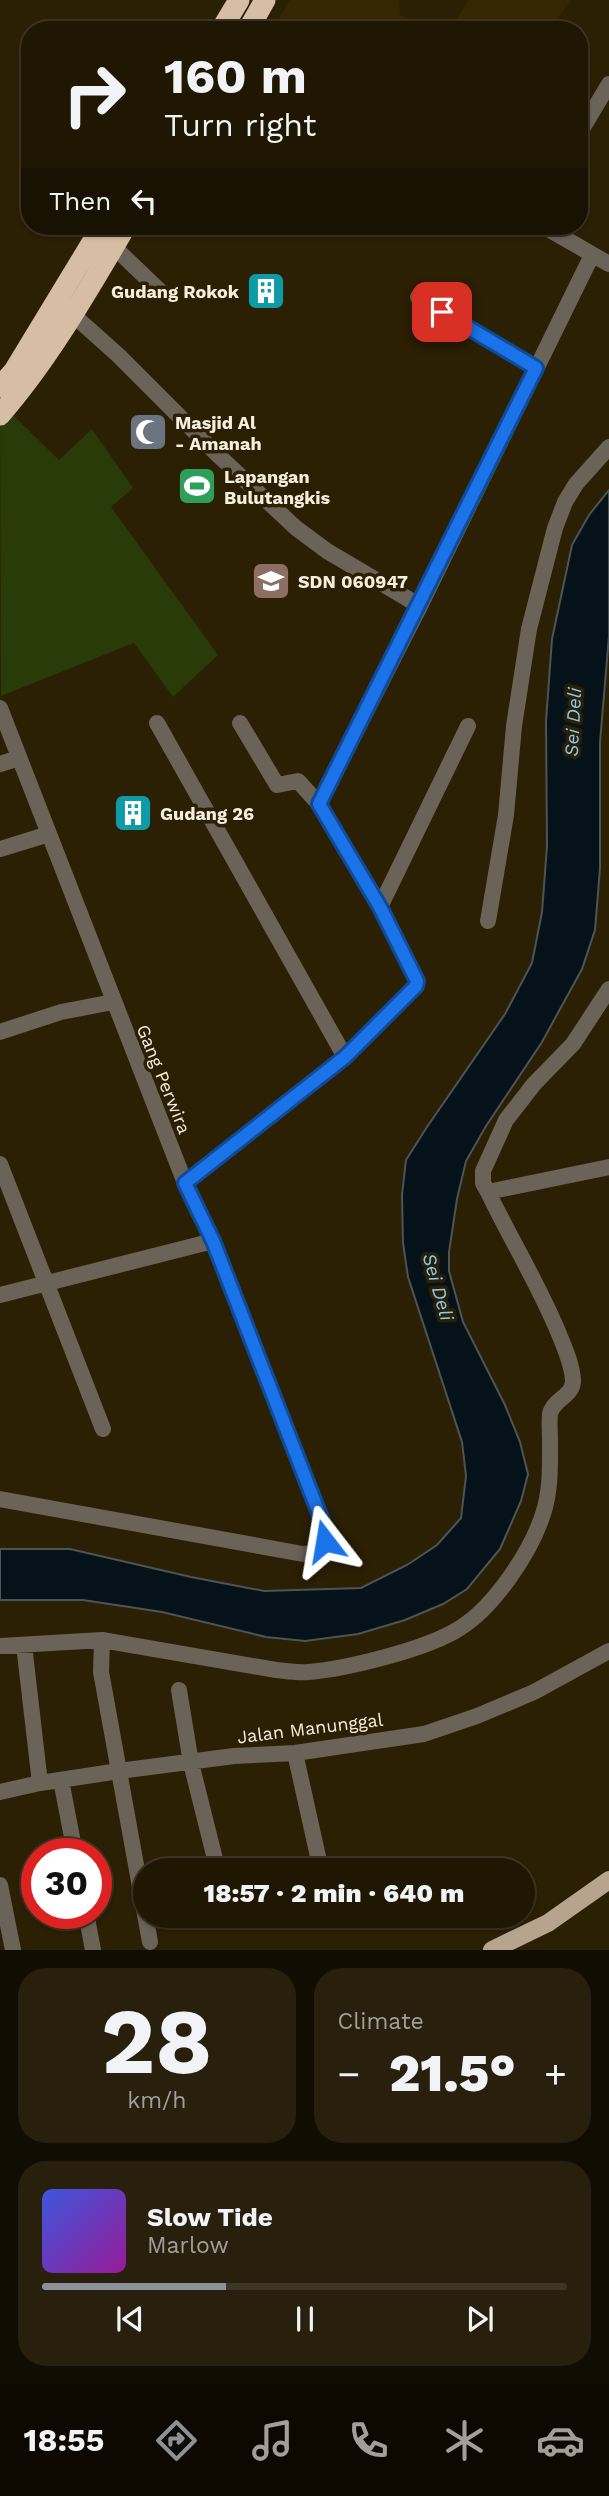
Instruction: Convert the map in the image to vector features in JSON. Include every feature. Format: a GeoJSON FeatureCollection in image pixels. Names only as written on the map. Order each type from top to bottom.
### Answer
{"type":"FeatureCollection","features":[{"type":"Feature","properties":{"kind":"highway"},"geometry":{"type":"LineString","coordinates":[[226,21],[239,0]]}},
{"type":"Feature","properties":{"kind":"highway"},"geometry":{"type":"LineString","coordinates":[[253,21],[265,0]]}},
{"type":"Feature","properties":{"kind":"highway"},"geometry":{"type":"LineString","coordinates":[[0,387],[14,371],[97,235]]}},
{"type":"Feature","properties":{"kind":"highway"},"geometry":{"type":"LineString","coordinates":[[0,415],[72,314],[121,235]]}},
{"type":"Feature","properties":{"kind":"main road"},"geometry":{"type":"LineString","coordinates":[[492,1950],[548,1923],[609,1880]]}},
{"type":"Feature","properties":{"kind":"street"},"geometry":{"type":"LineString","coordinates":[[588,119],[609,84]]}},
{"type":"Feature","properties":{"kind":"street"},"geometry":{"type":"LineString","coordinates":[[558,235],[609,264]]}},
{"type":"Feature","properties":{"kind":"street"},"geometry":{"type":"LineString","coordinates":[[114,247],[160,291]]}},
{"type":"Feature","properties":{"kind":"street"},"geometry":{"type":"LineString","coordinates":[[319,804],[420,606],[592,256]]}},
{"type":"Feature","properties":{"kind":"street"},"geometry":{"type":"LineString","coordinates":[[418,298],[536,368]]}},
{"type":"Feature","properties":{"kind":"street"},"geometry":{"type":"LineString","coordinates":[[72,314],[118,355],[296,528],[327,551],[420,606]]}},
{"type":"Feature","properties":{"kind":"street"},"geometry":{"type":"LineString","coordinates":[[488,921],[506,815],[514,726],[529,629],[555,528],[565,502],[576,484],[609,447]]}},
{"type":"Feature","properties":{"kind":"street","name":"Gang Perwira"},"geometry":{"type":"LineString","coordinates":[[0,708],[185,1183],[213,1241],[326,1531],[325,1541],[319,1550],[303,1554],[0,1499]]}},
{"type":"Feature","properties":{"kind":"street"},"geometry":{"type":"LineString","coordinates":[[157,723],[345,1057]]}},
{"type":"Feature","properties":{"kind":"street"},"geometry":{"type":"LineString","coordinates":[[185,1183],[345,1057],[416,986],[417,981],[380,907],[319,804],[298,781],[277,785],[240,723]]}},
{"type":"Feature","properties":{"kind":"street"},"geometry":{"type":"LineString","coordinates":[[380,907],[468,726]]}},
{"type":"Feature","properties":{"kind":"street"},"geometry":{"type":"LineString","coordinates":[[0,764],[19,758]]}},
{"type":"Feature","properties":{"kind":"street"},"geometry":{"type":"LineString","coordinates":[[0,849],[48,834]]}},
{"type":"Feature","properties":{"kind":"street"},"geometry":{"type":"LineString","coordinates":[[0,1646],[102,1640],[276,1670],[305,1672],[342,1667],[445,1636],[461,1628],[486,1606],[531,1544],[544,1513],[550,1474],[550,1412],[555,1403],[570,1391],[573,1382],[568,1355],[550,1311],[488,1192],[483,1171],[506,1120],[534,1084],[573,1044],[609,989]]}},
{"type":"Feature","properties":{"kind":"street"},"geometry":{"type":"LineString","coordinates":[[0,1032],[61,1012],[113,1002]]}},
{"type":"Feature","properties":{"kind":"street"},"geometry":{"type":"LineString","coordinates":[[0,1164],[103,1429]]}},
{"type":"Feature","properties":{"kind":"street"},"geometry":{"type":"LineString","coordinates":[[488,1192],[609,1167]]}},
{"type":"Feature","properties":{"kind":"street"},"geometry":{"type":"LineString","coordinates":[[0,1295],[213,1241]]}},
{"type":"Feature","properties":{"kind":"street"},"geometry":{"type":"LineString","coordinates":[[102,1640],[102,1672],[149,1942]]}},
{"type":"Feature","properties":{"kind":"street"},"geometry":{"type":"LineString","coordinates":[[24,1645],[40,1783]]}},
{"type":"Feature","properties":{"kind":"street","name":"Jalan Manunggal"},"geometry":{"type":"LineString","coordinates":[[0,1792],[119,1771],[234,1756],[295,1753],[424,1734],[534,1692],[609,1651]]}},
{"type":"Feature","properties":{"kind":"street"},"geometry":{"type":"LineString","coordinates":[[178,1690],[191,1763],[215,1858]]}},
{"type":"Feature","properties":{"kind":"street"},"geometry":{"type":"LineString","coordinates":[[295,1753],[318,1858]]}},
{"type":"Feature","properties":{"kind":"street"},"geometry":{"type":"LineString","coordinates":[[61,1780],[72,1838]]}},
{"type":"Feature","properties":{"kind":"street"},"geometry":{"type":"LineString","coordinates":[[0,1885],[13,1950]]}},
{"type":"Feature","properties":{"kind":"street"},"geometry":{"type":"LineString","coordinates":[[89,1929],[93,1950]]}},
{"type":"Feature","properties":{"kind":"shaded area"},"geometry":{"type":"Polygon","coordinates":[[[290,0],[399,0],[400,15],[413,21],[277,21],[290,0]]]}},
{"type":"Feature","properties":{"kind":"shaded area"},"geometry":{"type":"Polygon","coordinates":[[[468,0],[570,0],[557,21],[455,21],[468,0]]]}},
{"type":"Feature","properties":{"kind":"green space"},"geometry":{"type":"Polygon","coordinates":[[[10,412],[59,460],[92,429],[133,488],[111,507],[218,655],[173,697],[134,643],[1,696],[0,424],[10,412]]]}},
{"type":"Feature","properties":{"kind":"water","name":"Sei Deli"},"geometry":{"type":"Polygon","coordinates":[[[609,490],[609,636],[600,742],[600,868],[595,930],[582,969],[542,1042],[466,1161],[449,1252],[449,1271],[463,1322],[505,1405],[520,1442],[528,1474],[521,1501],[500,1549],[467,1589],[443,1604],[405,1620],[358,1634],[305,1641],[266,1637],[162,1612],[83,1600],[0,1600],[0,1549],[70,1549],[264,1591],[361,1588],[407,1565],[437,1545],[461,1518],[466,1476],[462,1442],[408,1277],[403,1243],[402,1195],[406,1160],[505,1014],[532,963],[542,912],[547,846],[546,721],[552,639],[572,545],[589,515],[609,490]]]}},
{"type":"Feature","properties":{"kind":"place","name":"Gudang Rokok"},"geometry":{"type":"Point","coordinates":[266,291]}},
{"type":"Feature","properties":{"kind":"place","name":"Masjid Al - Amanah"},"geometry":{"type":"Point","coordinates":[148,432]}},
{"type":"Feature","properties":{"kind":"place","name":"Lapangan Bulutangkis"},"geometry":{"type":"Point","coordinates":[197,486]}},
{"type":"Feature","properties":{"kind":"place","name":"SDN 060947"},"geometry":{"type":"Point","coordinates":[271,581]}},
{"type":"Feature","properties":{"kind":"place","name":"Gudang 26"},"geometry":{"type":"Point","coordinates":[133,813]}},
{"type":"Feature","properties":{"kind":"route"},"geometry":{"type":"LineString","coordinates":[[325,1541],[326,1531],[213,1241],[185,1183],[345,1057],[416,986],[417,981],[380,907],[319,804],[420,606],[536,368],[442,312]]}}]}
